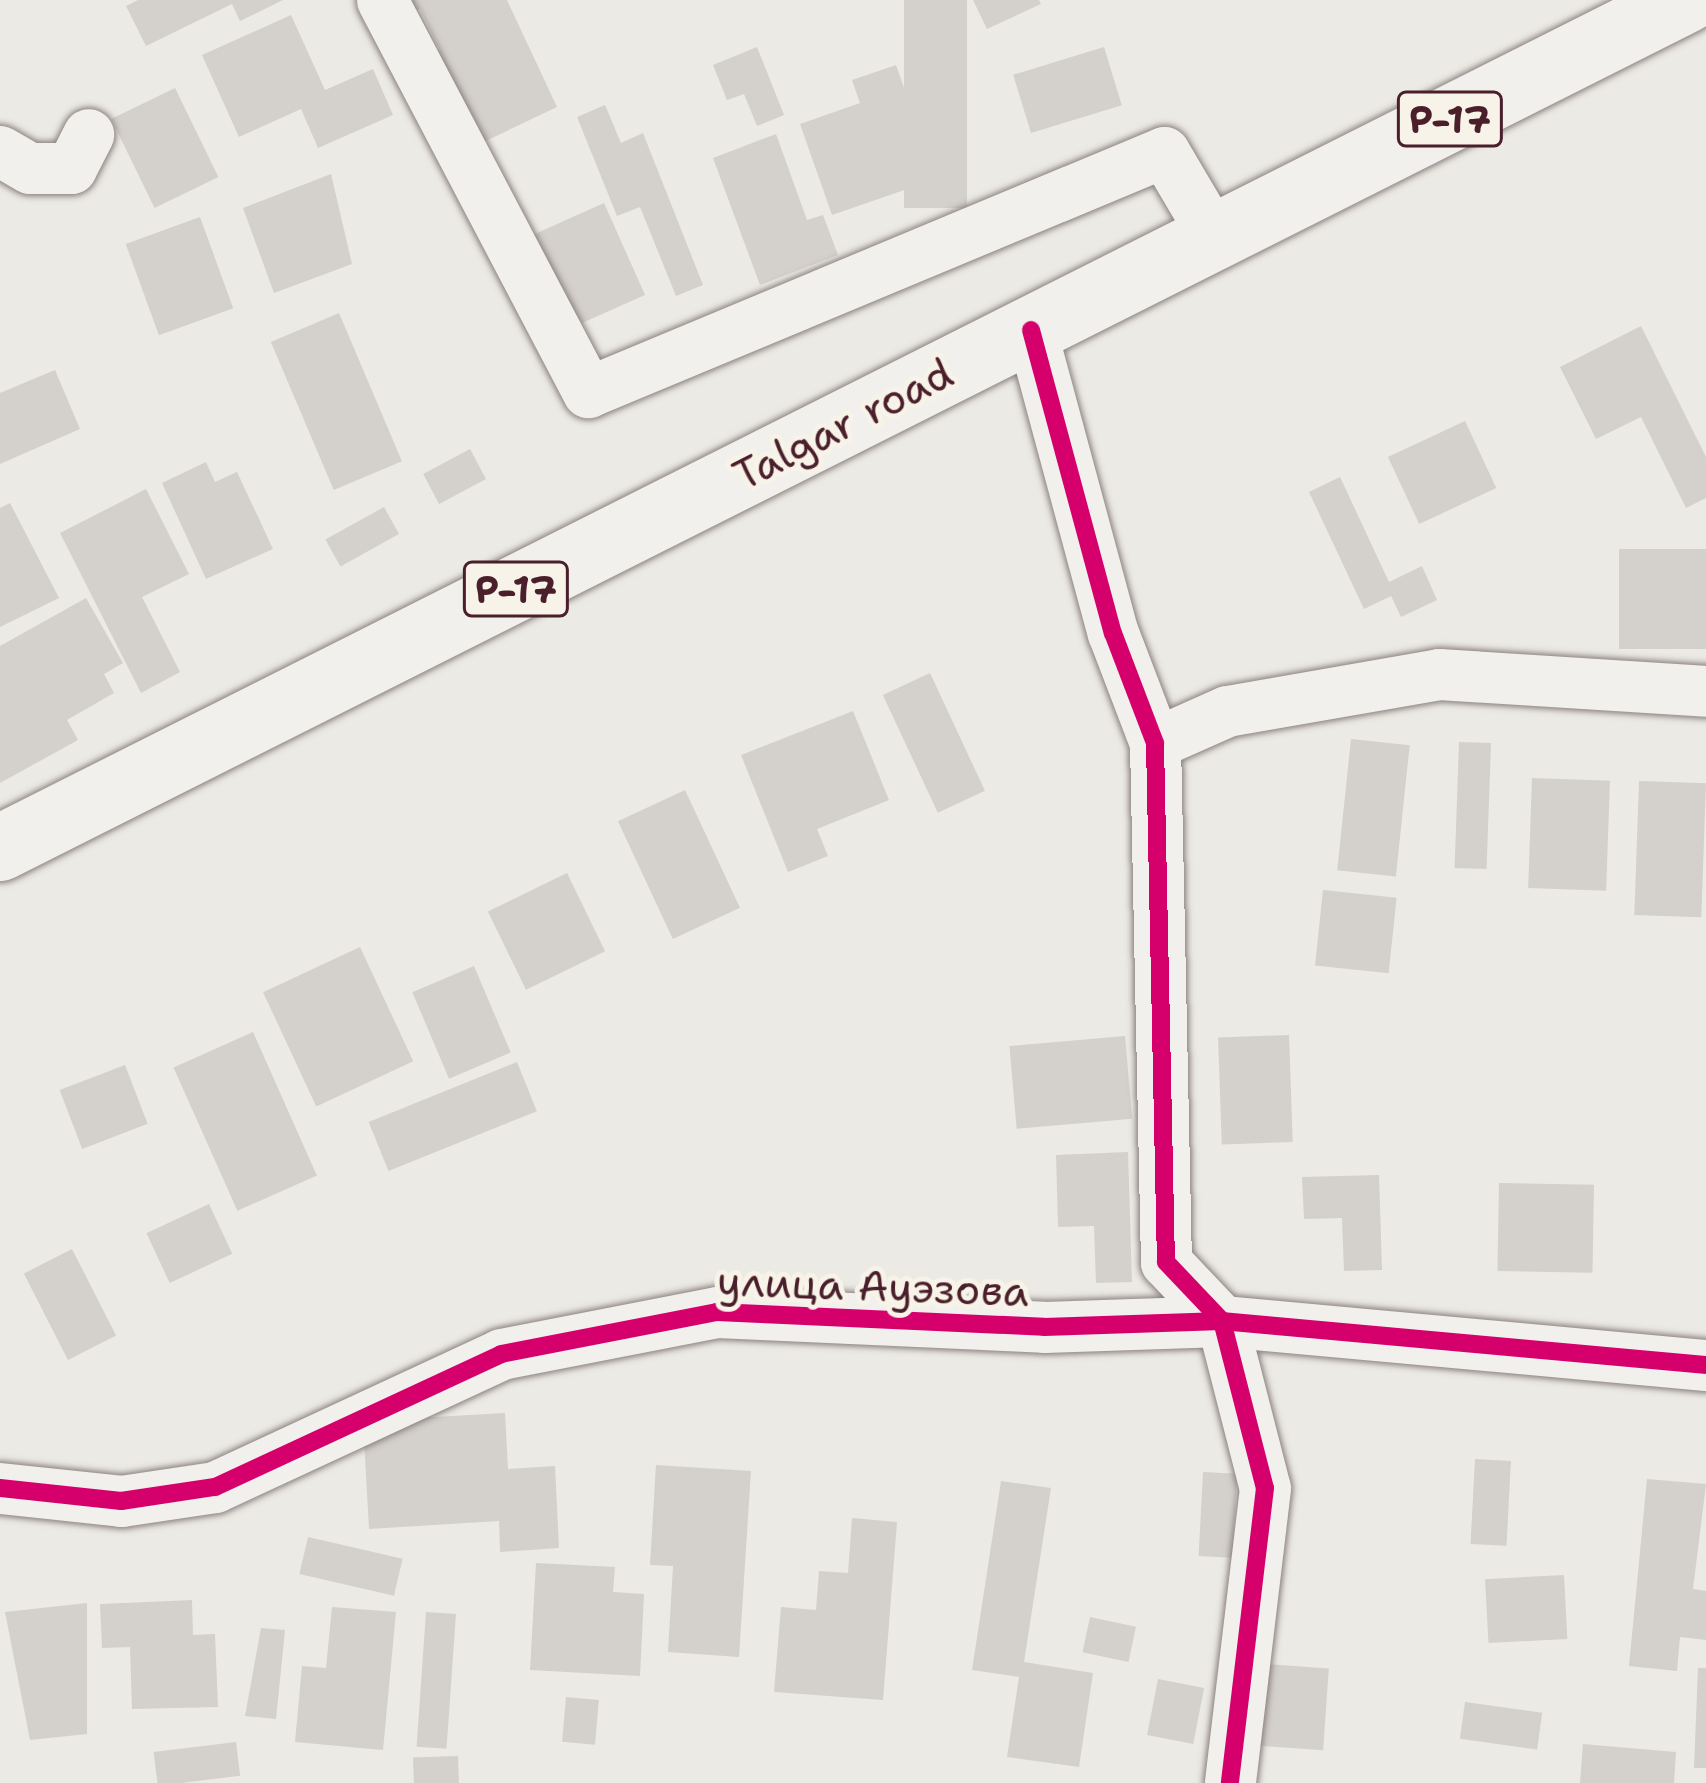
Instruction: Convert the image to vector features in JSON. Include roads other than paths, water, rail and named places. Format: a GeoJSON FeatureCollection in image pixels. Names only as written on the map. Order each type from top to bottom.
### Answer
{"type":"FeatureCollection","features":[{"type":"Feature","properties":{"kind":"main road","name":"Talgar road"},"geometry":{"type":"LineString","coordinates":[[0,848],[1686,0]]}},
{"type":"Feature","properties":{"kind":"street"},"geometry":{"type":"LineString","coordinates":[[382,0],[588,392],[1164,152],[1214,237]]}},
{"type":"Feature","properties":{"kind":"street"},"geometry":{"type":"LineString","coordinates":[[0,151],[30,168],[70,168],[88,134]]}},
{"type":"Feature","properties":{"kind":"street"},"geometry":{"type":"LineString","coordinates":[[1031,329],[1113,633],[1155,743],[1166,1262],[1222,1322],[1265,1488],[1231,1783]]}},
{"type":"Feature","properties":{"kind":"street"},"geometry":{"type":"LineString","coordinates":[[1155,743],[1227,711],[1438,674],[1706,691]]}},
{"type":"Feature","properties":{"kind":"street","name":"улица Ауэзова"},"geometry":{"type":"LineString","coordinates":[[0,1488],[121,1501],[215,1487],[501,1354],[717,1312],[1044,1328],[1222,1322],[1706,1365]]}}]}
